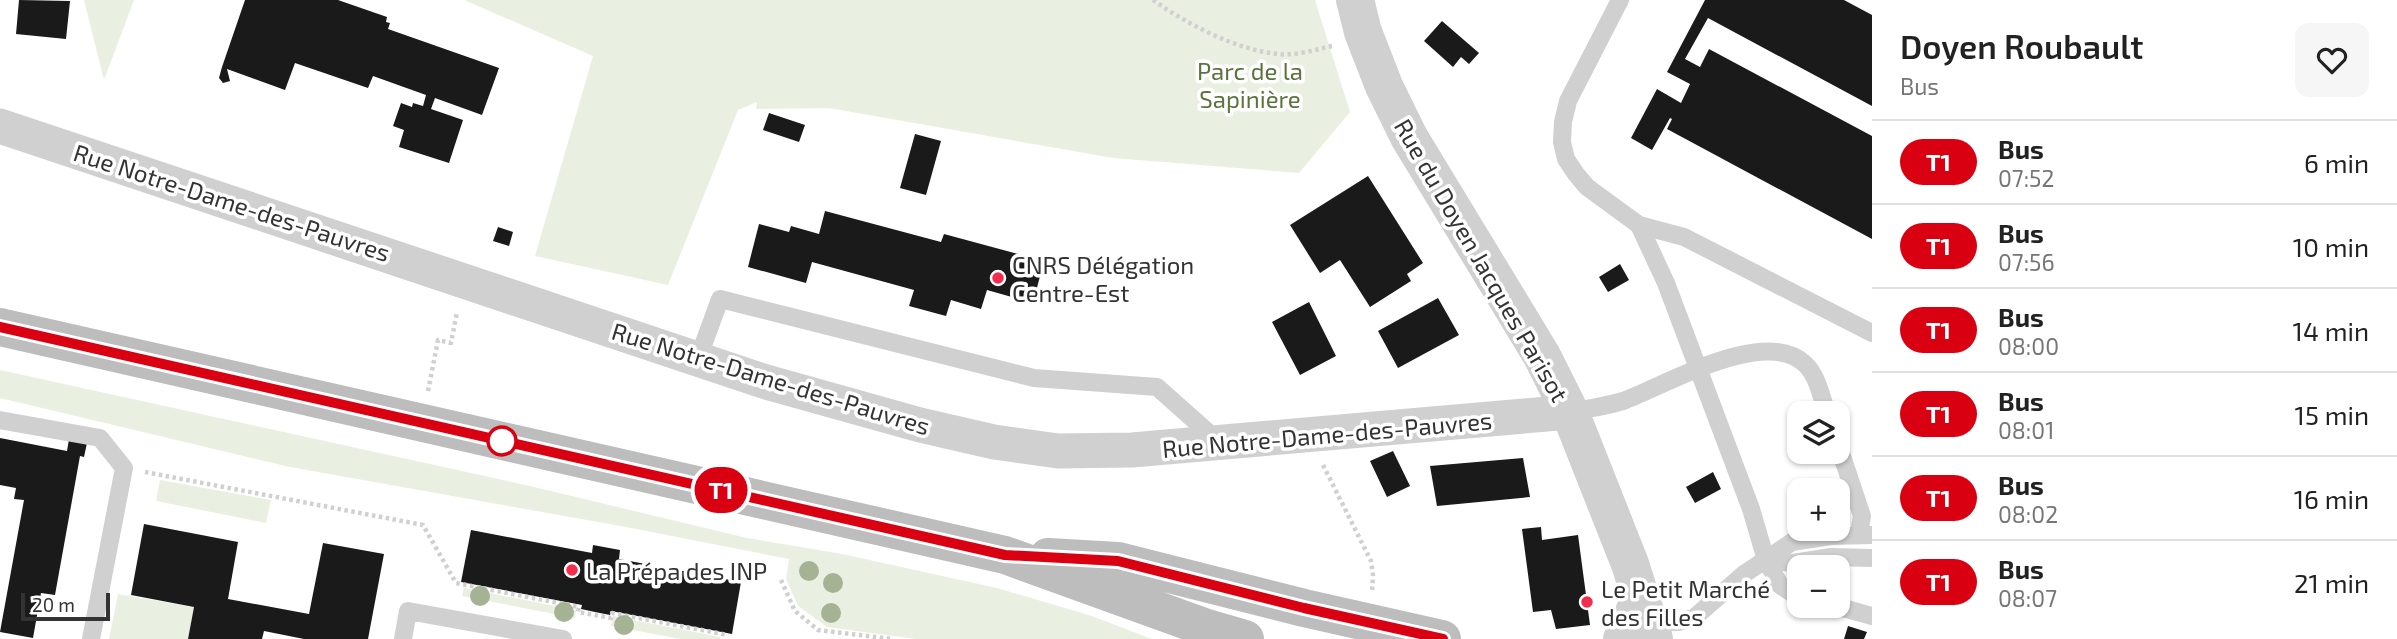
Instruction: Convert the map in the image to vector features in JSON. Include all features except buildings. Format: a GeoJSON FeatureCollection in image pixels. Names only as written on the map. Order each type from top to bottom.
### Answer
{"type":"FeatureCollection","features":[{"type":"Feature","properties":{"kind":"main road"},"geometry":{"type":"LineString","coordinates":[[0,327],[1005,555],[1207,628],[1245,639]]}},
{"type":"Feature","properties":{"kind":"main road"},"geometry":{"type":"LineString","coordinates":[[1005,555],[1118,561],[1304,608],[1442,639]]}},
{"type":"Feature","properties":{"kind":"street","name":"Rue du Doyen Jacques Parisot"},"geometry":{"type":"LineString","coordinates":[[1355,0],[1363,32],[1384,86],[1409,137],[1542,356],[1570,412],[1621,539],[1639,624]]}},
{"type":"Feature","properties":{"kind":"street","name":"Rue Notre-Dame-des-Pauvres"},"geometry":{"type":"LineString","coordinates":[[0,125],[763,381],[920,425],[994,442],[1058,451],[1132,450],[1570,412]]}},
{"type":"Feature","properties":{"kind":"lane"},"geometry":{"type":"LineString","coordinates":[[1620,0],[1568,101],[1563,122],[1562,142],[1566,159],[1587,187],[1639,225],[1684,237],[1872,332]]}},
{"type":"Feature","properties":{"kind":"lane"},"geometry":{"type":"LineString","coordinates":[[1639,225],[1666,283],[1751,509],[1766,560],[1780,585],[1787,590]]}},
{"type":"Feature","properties":{"kind":"lane"},"geometry":{"type":"LineString","coordinates":[[698,359],[720,299],[1034,379],[1157,387],[1220,443]]}},
{"type":"Feature","properties":{"kind":"lane"},"geometry":{"type":"LineString","coordinates":[[1570,412],[1623,401],[1697,370],[1765,350],[1788,354],[1798,359],[1811,371],[1822,401]]}},
{"type":"Feature","properties":{"kind":"lane"},"geometry":{"type":"LineString","coordinates":[[0,420],[100,438],[124,468],[91,639]]}},
{"type":"Feature","properties":{"kind":"lane"},"geometry":{"type":"LineString","coordinates":[[1639,624],[1679,622],[1695,617],[1744,574],[1792,542],[1865,534],[1862,516],[1845,464]]}},
{"type":"Feature","properties":{"kind":"lane"},"geometry":{"type":"LineString","coordinates":[[1766,560],[1793,563],[1831,558],[1872,558]]}},
{"type":"Feature","properties":{"kind":"lane"},"geometry":{"type":"LineString","coordinates":[[1850,610],[1872,616]]}},
{"type":"Feature","properties":{"kind":"lane"},"geometry":{"type":"LineString","coordinates":[[403,639],[408,611],[563,639]]}},
{"type":"Feature","properties":{"kind":"path"},"geometry":{"type":"LineString","coordinates":[[1153,0],[1195,27],[1249,47],[1278,54],[1299,53],[1344,43]]}},
{"type":"Feature","properties":{"kind":"path"},"geometry":{"type":"LineString","coordinates":[[430,383],[438,340],[451,343],[458,306]]}},
{"type":"Feature","properties":{"kind":"path"},"geometry":{"type":"LineString","coordinates":[[1318,456],[1370,561],[1372,591]]}},
{"type":"Feature","properties":{"kind":"path"},"geometry":{"type":"LineString","coordinates":[[159,474],[423,525],[456,583],[579,607],[578,612],[611,618],[612,613],[728,635]]}},
{"type":"Feature","properties":{"kind":"path"},"geometry":{"type":"LineString","coordinates":[[781,580],[795,611],[818,630],[891,639]]}},
{"type":"Feature","properties":{"kind":"green space"},"geometry":{"type":"Polygon","coordinates":[[[84,0],[134,0],[104,80],[84,0]]]}},
{"type":"Feature","properties":{"kind":"green space","name":"Parc de la Sapinière"},"geometry":{"type":"Polygon","coordinates":[[[464,0],[1315,0],[1350,112],[1299,173],[1113,158],[829,108],[756,109],[757,102],[738,110],[668,285],[535,256],[593,56],[464,0]]]}},
{"type":"Feature","properties":{"kind":"green space"},"geometry":{"type":"Polygon","coordinates":[[[0,370],[530,486],[747,538],[842,554],[997,588],[1092,616],[1152,639],[915,639],[827,627],[798,606],[786,579],[789,559],[290,467],[0,398],[0,370]]]}},
{"type":"Feature","properties":{"kind":"green space"},"geometry":{"type":"Polygon","coordinates":[[[160,480],[271,500],[266,523],[156,501],[160,480]]]}},
{"type":"Feature","properties":{"kind":"green space"},"geometry":{"type":"Polygon","coordinates":[[[464,588],[576,610],[575,618],[462,596],[464,588]]]}},
{"type":"Feature","properties":{"kind":"green space"},"geometry":{"type":"Polygon","coordinates":[[[118,594],[194,607],[188,639],[109,639],[118,594]]]}},
{"type":"Feature","properties":{"kind":"green space"},"geometry":{"type":"Polygon","coordinates":[[[613,616],[720,639],[681,639],[611,626],[613,616]]]}},
{"type":"Feature","properties":{"kind":"bus line","name":"T1"},"geometry":{"type":"LineString","coordinates":[[0,327],[1005,555],[1118,561],[1304,608],[1443,639]]}},
{"type":"Feature","properties":{"kind":"place","name":"CNRS Délégation Centre-Est"},"geometry":{"type":"Point","coordinates":[998,278]}},
{"type":"Feature","properties":{"kind":"place","name":"La Prépa des INP"},"geometry":{"type":"Point","coordinates":[572,570]}},
{"type":"Feature","properties":{"kind":"place","name":"Le Petit Marché des Filles"},"geometry":{"type":"Point","coordinates":[1587,602]}}]}
